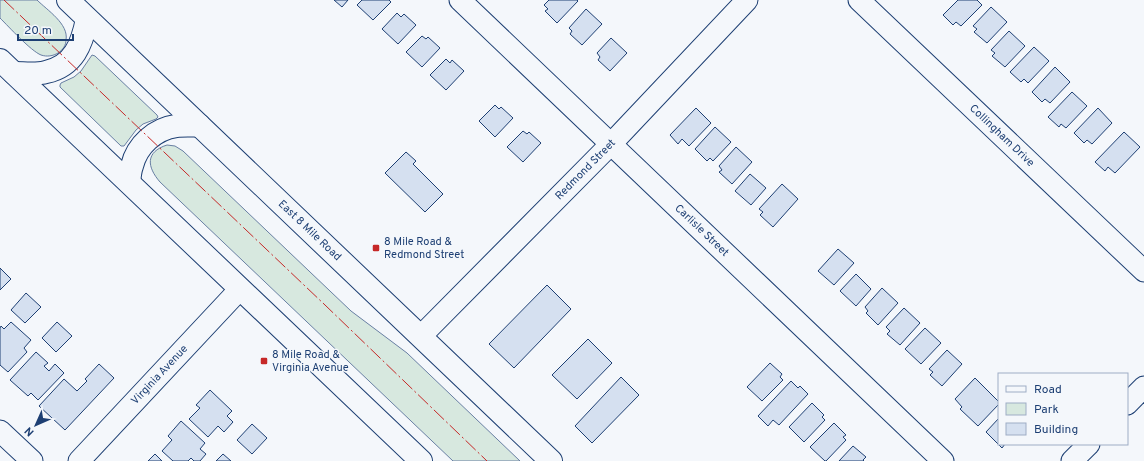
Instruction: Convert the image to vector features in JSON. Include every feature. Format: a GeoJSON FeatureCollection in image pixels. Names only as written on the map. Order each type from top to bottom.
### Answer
{"type":"FeatureCollection","features":[{"type":"Feature","properties":{"kind":"highway","name":"East 8 Mile Road"},"geometry":{"type":"LineString","coordinates":[[68,0],[551,461]]}},
{"type":"Feature","properties":{"kind":"highway"},"geometry":{"type":"LineString","coordinates":[[7,66],[45,73],[58,69],[67,63],[80,45],[87,19]]}},
{"type":"Feature","properties":{"kind":"highway"},"geometry":{"type":"LineString","coordinates":[[7,66],[421,461]]}},
{"type":"Feature","properties":{"kind":"highway"},"geometry":{"type":"LineString","coordinates":[[129,182],[132,165],[136,154],[150,137],[163,130],[176,126],[199,125]]}},
{"type":"Feature","properties":{"kind":"street","name":"Carlisle Street"},"geometry":{"type":"LineString","coordinates":[[460,0],[944,461]]}},
{"type":"Feature","properties":{"kind":"street","name":"Redmond Street"},"geometry":{"type":"LineString","coordinates":[[420,336],[611,144],[747,0]]}},
{"type":"Feature","properties":{"kind":"street","name":"Collingham Drive"},"geometry":{"type":"LineString","coordinates":[[859,0],[1144,271]]}},
{"type":"Feature","properties":{"kind":"street","name":"Virginia Avenue"},"geometry":{"type":"LineString","coordinates":[[79,461],[240,289]]}},
{"type":"Feature","properties":{"kind":"street"},"geometry":{"type":"LineString","coordinates":[[1128,403],[1144,386]]}},
{"type":"Feature","properties":{"kind":"street"},"geometry":{"type":"LineString","coordinates":[[0,431],[32,461]]}},
{"type":"Feature","properties":{"kind":"street"},"geometry":{"type":"LineString","coordinates":[[1072,461],[1088,445]]}},
{"type":"Feature","properties":{"kind":"green space"},"geometry":{"type":"Polygon","coordinates":[[[0,0],[37,0],[61,23],[64,28],[66,40],[63,49],[56,54],[48,56],[37,53],[0,18],[0,0]]]}},
{"type":"Feature","properties":{"kind":"green space"},"geometry":{"type":"Polygon","coordinates":[[[92,55],[95,56],[158,117],[143,124],[136,130],[124,146],[121,146],[60,87],[61,83],[74,77],[81,71],[92,55]]]}},
{"type":"Feature","properties":{"kind":"green space"},"geometry":{"type":"Polygon","coordinates":[[[167,145],[175,146],[183,151],[351,311],[407,353],[520,461],[453,461],[160,182],[153,171],[150,160],[155,152],[167,145]]]}},
{"type":"Feature","properties":{"kind":"building"},"geometry":{"type":"Polygon","coordinates":[[[334,0],[348,0],[342,7],[334,0]]]}},
{"type":"Feature","properties":{"kind":"building"},"geometry":{"type":"Polygon","coordinates":[[[362,0],[389,0],[391,2],[373,20],[357,5],[362,0]]]}},
{"type":"Feature","properties":{"kind":"building"},"geometry":{"type":"Polygon","coordinates":[[[549,0],[578,1],[557,23],[545,11],[548,9],[544,5],[549,0]]]}},
{"type":"Feature","properties":{"kind":"building"},"geometry":{"type":"Polygon","coordinates":[[[958,0],[977,0],[982,5],[961,26],[956,22],[953,25],[943,15],[958,0]]]}},
{"type":"Feature","properties":{"kind":"building"},"geometry":{"type":"Polygon","coordinates":[[[991,7],[1007,22],[987,43],[974,32],[977,29],[973,26],[991,7]]]}},
{"type":"Feature","properties":{"kind":"building"},"geometry":{"type":"Polygon","coordinates":[[[586,9],[602,24],[582,45],[570,34],[572,31],[569,28],[586,9]]]}},
{"type":"Feature","properties":{"kind":"building"},"geometry":{"type":"Polygon","coordinates":[[[397,13],[401,17],[404,14],[416,25],[398,44],[382,29],[397,13]]]}},
{"type":"Feature","properties":{"kind":"building"},"geometry":{"type":"Polygon","coordinates":[[[1009,31],[1025,46],[1005,67],[992,56],[995,53],[991,50],[1009,31]]]}},
{"type":"Feature","properties":{"kind":"building"},"geometry":{"type":"Polygon","coordinates":[[[422,36],[426,39],[428,37],[440,48],[422,67],[406,52],[422,36]]]}},
{"type":"Feature","properties":{"kind":"building"},"geometry":{"type":"Polygon","coordinates":[[[611,38],[627,53],[610,71],[598,60],[600,57],[597,53],[611,38]]]}},
{"type":"Feature","properties":{"kind":"building"},"geometry":{"type":"Polygon","coordinates":[[[1034,47],[1049,61],[1028,83],[1024,79],[1021,82],[1010,72],[1034,47]]]}},
{"type":"Feature","properties":{"kind":"building"},"geometry":{"type":"Polygon","coordinates":[[[446,59],[450,63],[452,60],[464,71],[446,90],[430,75],[446,59]]]}},
{"type":"Feature","properties":{"kind":"building"},"geometry":{"type":"Polygon","coordinates":[[[1055,67],[1070,82],[1050,103],[1045,99],[1042,102],[1032,92],[1055,67]]]}},
{"type":"Feature","properties":{"kind":"building"},"geometry":{"type":"Polygon","coordinates":[[[1072,92],[1087,106],[1066,128],[1061,124],[1059,127],[1048,117],[1072,92]]]}},
{"type":"Feature","properties":{"kind":"building"},"geometry":{"type":"Polygon","coordinates":[[[495,105],[499,109],[501,107],[513,118],[495,137],[479,121],[495,105]]]}},
{"type":"Feature","properties":{"kind":"building"},"geometry":{"type":"Polygon","coordinates":[[[696,108],[711,123],[689,146],[682,139],[678,144],[670,135],[696,108]]]}},
{"type":"Feature","properties":{"kind":"building"},"geometry":{"type":"Polygon","coordinates":[[[1098,108],[1112,123],[1092,144],[1087,140],[1084,143],[1074,133],[1098,108]]]}},
{"type":"Feature","properties":{"kind":"building"},"geometry":{"type":"Polygon","coordinates":[[[715,127],[731,142],[713,161],[710,158],[707,161],[695,149],[715,127]]]}},
{"type":"Feature","properties":{"kind":"building"},"geometry":{"type":"Polygon","coordinates":[[[523,131],[527,134],[529,132],[541,143],[523,162],[507,147],[523,131]]]}},
{"type":"Feature","properties":{"kind":"building"},"geometry":{"type":"Polygon","coordinates":[[[1124,132],[1140,147],[1115,173],[1108,167],[1105,171],[1095,162],[1124,132]]]}},
{"type":"Feature","properties":{"kind":"building"},"geometry":{"type":"Polygon","coordinates":[[[736,147],[752,162],[732,184],[719,172],[722,170],[719,166],[736,147]]]}},
{"type":"Feature","properties":{"kind":"building"},"geometry":{"type":"Polygon","coordinates":[[[406,152],[416,161],[413,164],[443,194],[425,212],[385,173],[406,152]]]}},
{"type":"Feature","properties":{"kind":"building"},"geometry":{"type":"Polygon","coordinates":[[[750,174],[766,188],[751,205],[735,191],[750,174]]]}},
{"type":"Feature","properties":{"kind":"building"},"geometry":{"type":"Polygon","coordinates":[[[782,184],[798,199],[773,227],[760,215],[763,212],[759,209],[782,184]]]}},
{"type":"Feature","properties":{"kind":"building"},"geometry":{"type":"Polygon","coordinates":[[[838,249],[854,263],[834,285],[818,271],[838,249]]]}},
{"type":"Feature","properties":{"kind":"building"},"geometry":{"type":"Polygon","coordinates":[[[0,268],[11,279],[0,290],[0,268]]]}},
{"type":"Feature","properties":{"kind":"building"},"geometry":{"type":"Polygon","coordinates":[[[856,274],[871,289],[856,306],[840,291],[856,274]]]}},
{"type":"Feature","properties":{"kind":"building"},"geometry":{"type":"Polygon","coordinates":[[[547,285],[571,309],[514,368],[489,344],[547,285]]]}},
{"type":"Feature","properties":{"kind":"building"},"geometry":{"type":"Polygon","coordinates":[[[882,288],[898,303],[878,325],[866,313],[868,311],[865,307],[882,288]]]}},
{"type":"Feature","properties":{"kind":"building"},"geometry":{"type":"Polygon","coordinates":[[[26,293],[41,307],[25,323],[11,310],[26,293]]]}},
{"type":"Feature","properties":{"kind":"building"},"geometry":{"type":"Polygon","coordinates":[[[904,308],[920,323],[900,345],[887,334],[890,331],[886,327],[904,308]]]}},
{"type":"Feature","properties":{"kind":"building"},"geometry":{"type":"Polygon","coordinates":[[[11,322],[31,340],[24,348],[27,352],[8,372],[0,365],[0,328],[1,326],[4,329],[11,322]]]}},
{"type":"Feature","properties":{"kind":"building"},"geometry":{"type":"Polygon","coordinates":[[[57,322],[72,336],[56,352],[42,338],[57,322]]]}},
{"type":"Feature","properties":{"kind":"building"},"geometry":{"type":"Polygon","coordinates":[[[925,328],[941,343],[921,364],[905,349],[925,328]]]}},
{"type":"Feature","properties":{"kind":"building"},"geometry":{"type":"Polygon","coordinates":[[[588,339],[612,363],[577,399],[552,375],[588,339]]]}},
{"type":"Feature","properties":{"kind":"building"},"geometry":{"type":"Polygon","coordinates":[[[947,350],[962,364],[942,386],[930,375],[933,372],[929,369],[947,350]]]}},
{"type":"Feature","properties":{"kind":"building"},"geometry":{"type":"Polygon","coordinates":[[[36,352],[48,363],[44,366],[49,371],[55,364],[64,373],[38,400],[31,393],[28,396],[10,380],[36,352]]]}},
{"type":"Feature","properties":{"kind":"building"},"geometry":{"type":"Polygon","coordinates":[[[770,363],[782,374],[780,377],[783,380],[762,401],[747,387],[770,363]]]}},
{"type":"Feature","properties":{"kind":"building"},"geometry":{"type":"Polygon","coordinates":[[[99,364],[114,378],[65,430],[39,406],[64,379],[77,391],[87,381],[85,379],[99,364]]]}},
{"type":"Feature","properties":{"kind":"building"},"geometry":{"type":"Polygon","coordinates":[[[621,377],[639,395],[592,443],[575,426],[621,377]]]}},
{"type":"Feature","properties":{"kind":"building"},"geometry":{"type":"Polygon","coordinates":[[[975,378],[998,401],[998,405],[978,426],[960,409],[962,407],[955,399],[975,378]]]}},
{"type":"Feature","properties":{"kind":"building"},"geometry":{"type":"Polygon","coordinates":[[[791,381],[798,388],[800,386],[808,394],[779,425],[773,420],[768,426],[758,416],[791,381]]]}},
{"type":"Feature","properties":{"kind":"building"},"geometry":{"type":"Polygon","coordinates":[[[210,390],[232,411],[227,416],[233,422],[224,432],[218,426],[208,437],[189,419],[200,408],[196,405],[210,390]]]}},
{"type":"Feature","properties":{"kind":"building"},"geometry":{"type":"Polygon","coordinates":[[[812,403],[824,415],[822,417],[825,420],[804,442],[789,427],[812,403]]]}},
{"type":"Feature","properties":{"kind":"building"},"geometry":{"type":"Polygon","coordinates":[[[998,419],[998,444],[986,432],[998,419]]]}},
{"type":"Feature","properties":{"kind":"building"},"geometry":{"type":"Polygon","coordinates":[[[181,421],[205,443],[200,449],[206,454],[200,461],[194,461],[191,458],[188,461],[173,461],[162,451],[172,440],[168,436],[181,421]]]}},
{"type":"Feature","properties":{"kind":"building"},"geometry":{"type":"Polygon","coordinates":[[[834,423],[846,435],[843,437],[846,440],[825,461],[810,447],[834,423]]]}},
{"type":"Feature","properties":{"kind":"building"},"geometry":{"type":"Polygon","coordinates":[[[252,424],[267,438],[252,454],[237,440],[252,424]]]}},
{"type":"Feature","properties":{"kind":"building"},"geometry":{"type":"Polygon","coordinates":[[[853,446],[866,457],[863,460],[864,461],[839,461],[853,446]]]}},
{"type":"Feature","properties":{"kind":"building"},"geometry":{"type":"Polygon","coordinates":[[[155,454],[162,461],[148,461],[155,454]]]}},
{"type":"Feature","properties":{"kind":"building"},"geometry":{"type":"Polygon","coordinates":[[[223,454],[231,461],[216,461],[223,454]]]}},
{"type":"Feature","properties":{"kind":"power"},"geometry":{"type":"LineString","coordinates":[[4,0],[487,461]]}},
{"type":"Feature","properties":{"kind":"place","name":"8 Mile Road & Redmond Street"},"geometry":{"type":"Point","coordinates":[376,248]}},
{"type":"Feature","properties":{"kind":"place","name":"8 Mile Road & Virginia Avenue"},"geometry":{"type":"Point","coordinates":[264,361]}}]}
